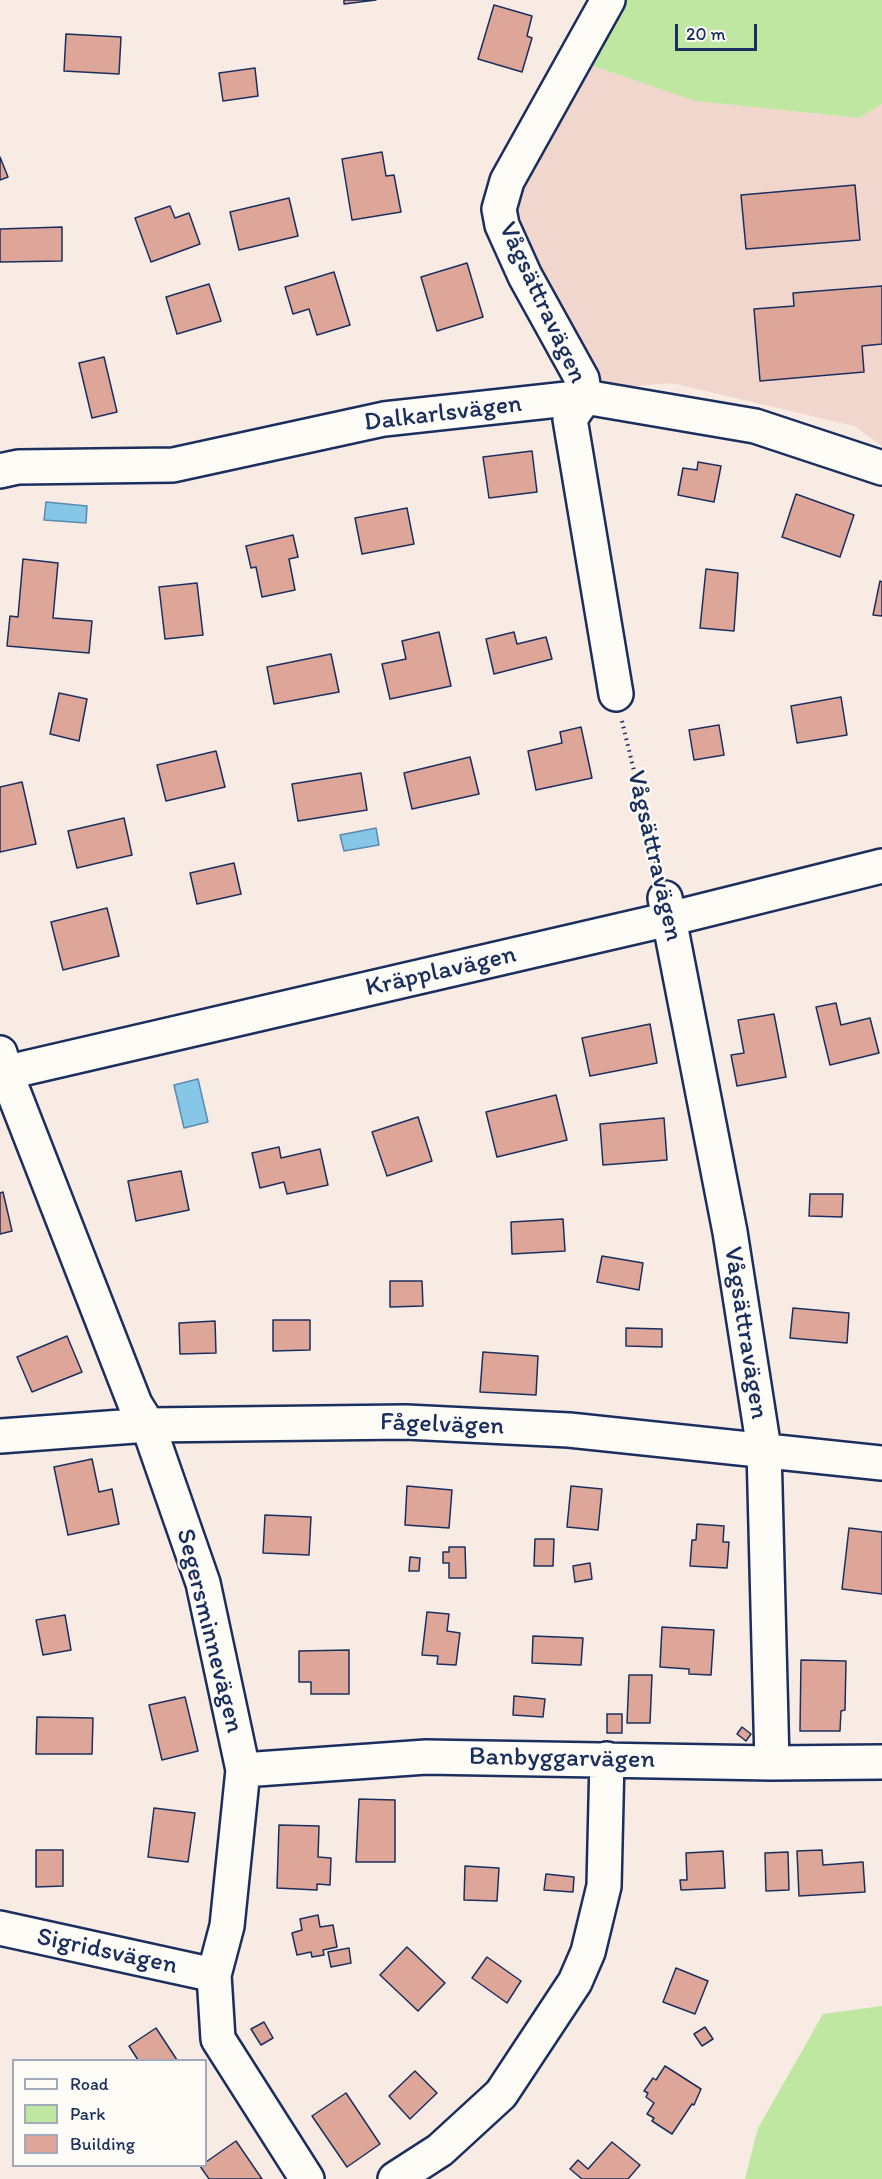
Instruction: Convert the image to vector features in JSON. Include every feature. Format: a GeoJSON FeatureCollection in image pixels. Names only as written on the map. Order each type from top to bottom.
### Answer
{"type":"FeatureCollection","features":[{"type":"Feature","properties":{"kind":"street","name":"Vågsättravägen"},"geometry":{"type":"LineString","coordinates":[[608,0],[507,181],[499,209],[501,225],[525,276],[582,379],[585,397],[570,419],[616,694]]}},
{"type":"Feature","properties":{"kind":"street","name":"Dalkarlsvägen"},"geometry":{"type":"LineString","coordinates":[[0,471],[18,467],[173,465],[384,419],[585,397],[755,426],[882,468]]}},
{"type":"Feature","properties":{"kind":"street","name":"Kräpplavägen"},"geometry":{"type":"LineString","coordinates":[[2,1067],[667,908],[882,866]]}},
{"type":"Feature","properties":{"kind":"street","name":"Vågsättravägen"},"geometry":{"type":"LineString","coordinates":[[667,908],[730,1232],[764,1449],[772,1763]]}},
{"type":"Feature","properties":{"kind":"street","name":"Segersminnevägen"},"geometry":{"type":"LineString","coordinates":[[2,1067],[135,1404],[148,1425],[203,1583],[243,1770],[227,1926],[214,1975],[218,2039],[307,2179]]}},
{"type":"Feature","properties":{"kind":"street","name":"Fågelvägen"},"geometry":{"type":"LineString","coordinates":[[0,1436],[148,1425],[406,1422],[570,1430],[882,1463]]}},
{"type":"Feature","properties":{"kind":"street","name":"Banbyggarvägen"},"geometry":{"type":"LineString","coordinates":[[243,1770],[426,1757],[772,1763],[882,1762]]}},
{"type":"Feature","properties":{"kind":"street"},"geometry":{"type":"LineString","coordinates":[[395,2179],[440,2150],[501,2094],[575,1982],[588,1952],[604,1886],[607,1759]]}},
{"type":"Feature","properties":{"kind":"street","name":"Sigridsvägen"},"geometry":{"type":"LineString","coordinates":[[0,1928],[214,1975]]}},
{"type":"Feature","properties":{"kind":"path","name":"Vågsättravägen"},"geometry":{"type":"LineString","coordinates":[[616,694],[667,908]]}},
{"type":"Feature","properties":{"kind":"shaded area"},"geometry":{"type":"Polygon","coordinates":[[[584,63],[695,101],[859,118],[882,104],[882,446],[854,426],[672,383],[599,389],[536,270],[515,201],[584,63]]]}},
{"type":"Feature","properties":{"kind":"green space"},"geometry":{"type":"Polygon","coordinates":[[[620,0],[882,0],[882,104],[859,118],[695,101],[584,63],[620,0]]]}},
{"type":"Feature","properties":{"kind":"green space"},"geometry":{"type":"Polygon","coordinates":[[[882,2006],[882,2179],[745,2179],[758,2128],[823,2014],[882,2006]]]}},
{"type":"Feature","properties":{"kind":"water"},"geometry":{"type":"Polygon","coordinates":[[[46,502],[87,506],[86,523],[44,520],[46,502]]]}},
{"type":"Feature","properties":{"kind":"water"},"geometry":{"type":"Polygon","coordinates":[[[376,828],[379,845],[344,851],[340,835],[376,828]]]}},
{"type":"Feature","properties":{"kind":"water"},"geometry":{"type":"Polygon","coordinates":[[[198,1079],[208,1122],[184,1128],[174,1085],[198,1079]]]}},
{"type":"Feature","properties":{"kind":"building"},"geometry":{"type":"Polygon","coordinates":[[[344,0],[376,0],[344,4],[344,0]]]}},
{"type":"Feature","properties":{"kind":"building"},"geometry":{"type":"Polygon","coordinates":[[[494,5],[532,16],[527,36],[532,38],[522,72],[478,59],[494,5]]]}},
{"type":"Feature","properties":{"kind":"building"},"geometry":{"type":"Polygon","coordinates":[[[66,34],[121,37],[119,74],[64,71],[66,34]]]}},
{"type":"Feature","properties":{"kind":"building"},"geometry":{"type":"Polygon","coordinates":[[[255,68],[258,96],[223,101],[219,73],[255,68]]]}},
{"type":"Feature","properties":{"kind":"building"},"geometry":{"type":"Polygon","coordinates":[[[382,152],[386,176],[394,175],[401,212],[352,220],[342,159],[382,152]]]}},
{"type":"Feature","properties":{"kind":"building"},"geometry":{"type":"Polygon","coordinates":[[[0,157],[8,177],[0,180],[0,157]]]}},
{"type":"Feature","properties":{"kind":"building"},"geometry":{"type":"Polygon","coordinates":[[[855,185],[860,240],[746,249],[741,195],[855,185]]]}},
{"type":"Feature","properties":{"kind":"building"},"geometry":{"type":"Polygon","coordinates":[[[289,198],[298,236],[239,250],[230,212],[289,198]]]}},
{"type":"Feature","properties":{"kind":"building"},"geometry":{"type":"Polygon","coordinates":[[[170,206],[175,218],[189,213],[200,244],[151,262],[135,218],[170,206]]]}},
{"type":"Feature","properties":{"kind":"building"},"geometry":{"type":"Polygon","coordinates":[[[62,227],[62,261],[0,262],[0,229],[62,227]]]}},
{"type":"Feature","properties":{"kind":"building"},"geometry":{"type":"Polygon","coordinates":[[[467,263],[483,317],[437,331],[421,277],[467,263]]]}},
{"type":"Feature","properties":{"kind":"building"},"geometry":{"type":"Polygon","coordinates":[[[334,272],[350,325],[317,335],[309,309],[293,314],[285,287],[334,272]]]}},
{"type":"Feature","properties":{"kind":"building"},"geometry":{"type":"Polygon","coordinates":[[[209,284],[221,321],[177,334],[166,297],[209,284]]]}},
{"type":"Feature","properties":{"kind":"building"},"geometry":{"type":"Polygon","coordinates":[[[882,286],[882,344],[862,346],[864,372],[760,381],[754,309],[794,306],[793,293],[882,286]]]}},
{"type":"Feature","properties":{"kind":"building"},"geometry":{"type":"Polygon","coordinates":[[[104,357],[117,412],[92,418],[79,363],[104,357]]]}},
{"type":"Feature","properties":{"kind":"building"},"geometry":{"type":"Polygon","coordinates":[[[532,451],[537,492],[489,498],[483,457],[532,451]]]}},
{"type":"Feature","properties":{"kind":"building"},"geometry":{"type":"Polygon","coordinates":[[[698,462],[721,466],[714,502],[678,495],[683,468],[697,470],[698,462]]]}},
{"type":"Feature","properties":{"kind":"building"},"geometry":{"type":"Polygon","coordinates":[[[796,494],[854,515],[840,557],[782,537],[796,494]]]}},
{"type":"Feature","properties":{"kind":"building"},"geometry":{"type":"Polygon","coordinates":[[[407,508],[414,544],[362,554],[355,518],[407,508]]]}},
{"type":"Feature","properties":{"kind":"building"},"geometry":{"type":"Polygon","coordinates":[[[293,535],[298,557],[289,559],[295,590],[262,597],[256,567],[251,568],[246,546],[293,535]]]}},
{"type":"Feature","properties":{"kind":"building"},"geometry":{"type":"Polygon","coordinates":[[[23,559],[58,563],[53,618],[92,621],[89,653],[7,646],[10,616],[18,617],[23,559]]]}},
{"type":"Feature","properties":{"kind":"building"},"geometry":{"type":"Polygon","coordinates":[[[706,569],[738,573],[734,631],[700,628],[706,569]]]}},
{"type":"Feature","properties":{"kind":"building"},"geometry":{"type":"Polygon","coordinates":[[[880,581],[882,582],[882,616],[873,615],[880,581]]]}},
{"type":"Feature","properties":{"kind":"building"},"geometry":{"type":"Polygon","coordinates":[[[197,583],[203,635],[165,639],[159,587],[197,583]]]}},
{"type":"Feature","properties":{"kind":"building"},"geometry":{"type":"Polygon","coordinates":[[[439,632],[451,686],[390,699],[382,664],[406,659],[402,641],[439,632]]]}},
{"type":"Feature","properties":{"kind":"building"},"geometry":{"type":"Polygon","coordinates":[[[514,632],[517,644],[546,637],[552,659],[494,674],[486,639],[514,632]]]}},
{"type":"Feature","properties":{"kind":"building"},"geometry":{"type":"Polygon","coordinates":[[[331,654],[339,692],[274,704],[267,667],[331,654]]]}},
{"type":"Feature","properties":{"kind":"building"},"geometry":{"type":"Polygon","coordinates":[[[59,693],[87,699],[79,741],[50,734],[59,693]]]}},
{"type":"Feature","properties":{"kind":"building"},"geometry":{"type":"Polygon","coordinates":[[[841,697],[847,735],[797,743],[791,706],[841,697]]]}},
{"type":"Feature","properties":{"kind":"building"},"geometry":{"type":"Polygon","coordinates":[[[719,725],[724,755],[694,760],[689,730],[719,725]]]}},
{"type":"Feature","properties":{"kind":"building"},"geometry":{"type":"Polygon","coordinates":[[[581,727],[592,778],[536,790],[528,751],[562,743],[560,732],[581,727]]]}},
{"type":"Feature","properties":{"kind":"building"},"geometry":{"type":"Polygon","coordinates":[[[216,751],[225,787],[166,801],[157,765],[216,751]]]}},
{"type":"Feature","properties":{"kind":"building"},"geometry":{"type":"Polygon","coordinates":[[[470,757],[479,794],[412,809],[404,773],[470,757]]]}},
{"type":"Feature","properties":{"kind":"building"},"geometry":{"type":"Polygon","coordinates":[[[361,773],[367,810],[298,821],[292,784],[361,773]]]}},
{"type":"Feature","properties":{"kind":"building"},"geometry":{"type":"Polygon","coordinates":[[[22,782],[36,844],[0,852],[0,787],[22,782]]]}},
{"type":"Feature","properties":{"kind":"building"},"geometry":{"type":"Polygon","coordinates":[[[124,818],[132,855],[77,868],[68,831],[124,818]]]}},
{"type":"Feature","properties":{"kind":"building"},"geometry":{"type":"Polygon","coordinates":[[[234,863],[241,894],[197,904],[190,873],[234,863]]]}},
{"type":"Feature","properties":{"kind":"building"},"geometry":{"type":"Polygon","coordinates":[[[107,908],[119,956],[63,970],[51,922],[107,908]]]}},
{"type":"Feature","properties":{"kind":"building"},"geometry":{"type":"Polygon","coordinates":[[[836,1003],[841,1025],[870,1018],[879,1053],[830,1065],[816,1007],[836,1003]]]}},
{"type":"Feature","properties":{"kind":"building"},"geometry":{"type":"Polygon","coordinates":[[[774,1014],[786,1077],[737,1086],[731,1055],[744,1053],[738,1020],[774,1014]]]}},
{"type":"Feature","properties":{"kind":"building"},"geometry":{"type":"Polygon","coordinates":[[[650,1024],[657,1063],[590,1076],[582,1038],[650,1024]]]}},
{"type":"Feature","properties":{"kind":"building"},"geometry":{"type":"Polygon","coordinates":[[[556,1095],[567,1140],[497,1157],[486,1112],[556,1095]]]}},
{"type":"Feature","properties":{"kind":"building"},"geometry":{"type":"Polygon","coordinates":[[[418,1117],[432,1161],[387,1176],[372,1132],[418,1117]]]}},
{"type":"Feature","properties":{"kind":"building"},"geometry":{"type":"Polygon","coordinates":[[[664,1118],[667,1160],[603,1165],[600,1124],[664,1118]]]}},
{"type":"Feature","properties":{"kind":"building"},"geometry":{"type":"Polygon","coordinates":[[[279,1147],[281,1158],[320,1149],[328,1185],[287,1194],[284,1182],[260,1188],[252,1153],[279,1147]]]}},
{"type":"Feature","properties":{"kind":"building"},"geometry":{"type":"Polygon","coordinates":[[[181,1171],[189,1210],[136,1221],[128,1181],[181,1171]]]}},
{"type":"Feature","properties":{"kind":"building"},"geometry":{"type":"Polygon","coordinates":[[[3,1192],[12,1231],[0,1234],[0,1193],[3,1192]]]}},
{"type":"Feature","properties":{"kind":"building"},"geometry":{"type":"Polygon","coordinates":[[[810,1194],[843,1194],[842,1217],[809,1216],[810,1194]]]}},
{"type":"Feature","properties":{"kind":"building"},"geometry":{"type":"Polygon","coordinates":[[[563,1219],[565,1251],[512,1254],[511,1222],[563,1219]]]}},
{"type":"Feature","properties":{"kind":"building"},"geometry":{"type":"Polygon","coordinates":[[[602,1256],[643,1263],[639,1290],[597,1282],[602,1256]]]}},
{"type":"Feature","properties":{"kind":"building"},"geometry":{"type":"Polygon","coordinates":[[[390,1281],[422,1281],[423,1306],[390,1307],[390,1281]]]}},
{"type":"Feature","properties":{"kind":"building"},"geometry":{"type":"Polygon","coordinates":[[[793,1308],[849,1313],[847,1343],[790,1338],[793,1308]]]}},
{"type":"Feature","properties":{"kind":"building"},"geometry":{"type":"Polygon","coordinates":[[[273,1320],[310,1320],[310,1350],[273,1351],[273,1320]]]}},
{"type":"Feature","properties":{"kind":"building"},"geometry":{"type":"Polygon","coordinates":[[[215,1321],[216,1353],[180,1354],[179,1323],[215,1321]]]}},
{"type":"Feature","properties":{"kind":"building"},"geometry":{"type":"Polygon","coordinates":[[[626,1328],[662,1329],[662,1347],[626,1346],[626,1328]]]}},
{"type":"Feature","properties":{"kind":"building"},"geometry":{"type":"Polygon","coordinates":[[[67,1336],[82,1372],[32,1392],[17,1357],[67,1336]]]}},
{"type":"Feature","properties":{"kind":"building"},"geometry":{"type":"Polygon","coordinates":[[[483,1352],[538,1356],[536,1395],[480,1392],[483,1352]]]}},
{"type":"Feature","properties":{"kind":"building"},"geometry":{"type":"Polygon","coordinates":[[[92,1459],[99,1492],[112,1489],[119,1524],[68,1535],[54,1467],[92,1459]]]}},
{"type":"Feature","properties":{"kind":"building"},"geometry":{"type":"Polygon","coordinates":[[[407,1486],[452,1490],[449,1528],[405,1525],[407,1486]]]}},
{"type":"Feature","properties":{"kind":"building"},"geometry":{"type":"Polygon","coordinates":[[[571,1486],[602,1489],[598,1530],[567,1527],[571,1486]]]}},
{"type":"Feature","properties":{"kind":"building"},"geometry":{"type":"Polygon","coordinates":[[[265,1515],[311,1517],[309,1555],[263,1553],[265,1515]]]}},
{"type":"Feature","properties":{"kind":"building"},"geometry":{"type":"Polygon","coordinates":[[[697,1524],[724,1526],[723,1542],[729,1542],[727,1568],[690,1566],[692,1540],[696,1540],[697,1524]]]}},
{"type":"Feature","properties":{"kind":"building"},"geometry":{"type":"Polygon","coordinates":[[[849,1528],[882,1532],[882,1594],[842,1589],[849,1528]]]}},
{"type":"Feature","properties":{"kind":"building"},"geometry":{"type":"Polygon","coordinates":[[[535,1539],[554,1539],[553,1566],[534,1566],[535,1539]]]}},
{"type":"Feature","properties":{"kind":"building"},"geometry":{"type":"Polygon","coordinates":[[[449,1547],[465,1547],[466,1578],[449,1578],[449,1563],[443,1563],[443,1552],[449,1552],[449,1547]]]}},
{"type":"Feature","properties":{"kind":"building"},"geometry":{"type":"Polygon","coordinates":[[[410,1557],[420,1558],[419,1571],[409,1571],[410,1557]]]}},
{"type":"Feature","properties":{"kind":"building"},"geometry":{"type":"Polygon","coordinates":[[[590,1563],[592,1579],[575,1582],[573,1566],[590,1563]]]}},
{"type":"Feature","properties":{"kind":"building"},"geometry":{"type":"Polygon","coordinates":[[[427,1612],[449,1614],[447,1631],[460,1633],[456,1665],[437,1664],[438,1656],[422,1655],[427,1612]]]}},
{"type":"Feature","properties":{"kind":"building"},"geometry":{"type":"Polygon","coordinates":[[[65,1615],[71,1650],[43,1655],[36,1620],[65,1615]]]}},
{"type":"Feature","properties":{"kind":"building"},"geometry":{"type":"Polygon","coordinates":[[[662,1627],[714,1630],[711,1675],[689,1674],[689,1669],[660,1667],[662,1627]]]}},
{"type":"Feature","properties":{"kind":"building"},"geometry":{"type":"Polygon","coordinates":[[[533,1636],[583,1638],[581,1665],[532,1663],[533,1636]]]}},
{"type":"Feature","properties":{"kind":"building"},"geometry":{"type":"Polygon","coordinates":[[[349,1650],[349,1694],[311,1694],[311,1682],[299,1682],[299,1651],[349,1650]]]}},
{"type":"Feature","properties":{"kind":"building"},"geometry":{"type":"Polygon","coordinates":[[[801,1660],[846,1661],[845,1710],[841,1711],[840,1731],[800,1731],[801,1660]]]}},
{"type":"Feature","properties":{"kind":"building"},"geometry":{"type":"Polygon","coordinates":[[[629,1675],[652,1675],[650,1723],[627,1723],[629,1675]]]}},
{"type":"Feature","properties":{"kind":"building"},"geometry":{"type":"Polygon","coordinates":[[[514,1696],[545,1699],[543,1717],[513,1715],[514,1696]]]}},
{"type":"Feature","properties":{"kind":"building"},"geometry":{"type":"Polygon","coordinates":[[[185,1697],[198,1751],[162,1760],[149,1705],[185,1697]]]}},
{"type":"Feature","properties":{"kind":"building"},"geometry":{"type":"Polygon","coordinates":[[[607,1714],[622,1714],[622,1733],[607,1733],[607,1714]]]}},
{"type":"Feature","properties":{"kind":"building"},"geometry":{"type":"Polygon","coordinates":[[[37,1717],[93,1718],[92,1754],[36,1754],[37,1717]]]}},
{"type":"Feature","properties":{"kind":"building"},"geometry":{"type":"Polygon","coordinates":[[[742,1727],[751,1734],[746,1741],[737,1734],[742,1727]]]}},
{"type":"Feature","properties":{"kind":"building"},"geometry":{"type":"Polygon","coordinates":[[[359,1799],[395,1800],[395,1862],[356,1862],[359,1799]]]}},
{"type":"Feature","properties":{"kind":"building"},"geometry":{"type":"Polygon","coordinates":[[[154,1808],[195,1813],[188,1862],[148,1857],[154,1808]]]}},
{"type":"Feature","properties":{"kind":"building"},"geometry":{"type":"Polygon","coordinates":[[[279,1825],[319,1826],[318,1857],[331,1858],[330,1885],[317,1884],[317,1890],[277,1888],[279,1825]]]}},
{"type":"Feature","properties":{"kind":"building"},"geometry":{"type":"Polygon","coordinates":[[[36,1850],[63,1850],[63,1886],[36,1887],[36,1850]]]}},
{"type":"Feature","properties":{"kind":"building"},"geometry":{"type":"Polygon","coordinates":[[[822,1850],[823,1865],[863,1862],[865,1892],[799,1896],[797,1851],[822,1850]]]}},
{"type":"Feature","properties":{"kind":"building"},"geometry":{"type":"Polygon","coordinates":[[[723,1851],[725,1888],[681,1890],[680,1880],[687,1880],[686,1853],[723,1851]]]}},
{"type":"Feature","properties":{"kind":"building"},"geometry":{"type":"Polygon","coordinates":[[[788,1852],[789,1890],[766,1891],[765,1853],[788,1852]]]}},
{"type":"Feature","properties":{"kind":"building"},"geometry":{"type":"Polygon","coordinates":[[[465,1866],[499,1868],[497,1901],[464,1900],[465,1866]]]}},
{"type":"Feature","properties":{"kind":"building"},"geometry":{"type":"Polygon","coordinates":[[[546,1874],[574,1877],[573,1892],[544,1890],[546,1874]]]}},
{"type":"Feature","properties":{"kind":"building"},"geometry":{"type":"Polygon","coordinates":[[[318,1915],[320,1927],[333,1925],[337,1947],[323,1950],[324,1955],[312,1957],[311,1952],[297,1955],[292,1933],[302,1930],[300,1919],[318,1915]]]}},
{"type":"Feature","properties":{"kind":"building"},"geometry":{"type":"Polygon","coordinates":[[[407,1947],[445,1983],[418,2011],[380,1975],[407,1947]]]}},
{"type":"Feature","properties":{"kind":"building"},"geometry":{"type":"Polygon","coordinates":[[[349,1948],[351,1963],[331,1967],[328,1952],[349,1948]]]}},
{"type":"Feature","properties":{"kind":"building"},"geometry":{"type":"Polygon","coordinates":[[[487,1957],[521,1981],[507,2003],[472,1978],[487,1957]]]}},
{"type":"Feature","properties":{"kind":"building"},"geometry":{"type":"Polygon","coordinates":[[[676,1968],[708,1981],[695,2014],[663,2002],[676,1968]]]}},
{"type":"Feature","properties":{"kind":"building"},"geometry":{"type":"Polygon","coordinates":[[[264,2022],[273,2038],[261,2045],[251,2029],[264,2022]]]}},
{"type":"Feature","properties":{"kind":"building"},"geometry":{"type":"Polygon","coordinates":[[[705,2027],[713,2039],[702,2046],[694,2034],[705,2027]]]}},
{"type":"Feature","properties":{"kind":"building"},"geometry":{"type":"Polygon","coordinates":[[[156,2028],[176,2059],[137,2059],[129,2046],[156,2028]]]}},
{"type":"Feature","properties":{"kind":"building"},"geometry":{"type":"Polygon","coordinates":[[[665,2066],[701,2089],[694,2105],[692,2104],[672,2134],[652,2121],[654,2118],[647,2114],[654,2103],[646,2097],[648,2093],[644,2091],[653,2078],[656,2080],[665,2066]]]}},
{"type":"Feature","properties":{"kind":"building"},"geometry":{"type":"Polygon","coordinates":[[[415,2071],[437,2093],[410,2119],[389,2096],[415,2071]]]}},
{"type":"Feature","properties":{"kind":"building"},"geometry":{"type":"Polygon","coordinates":[[[346,2093],[380,2144],[347,2167],[312,2116],[346,2093]]]}},
{"type":"Feature","properties":{"kind":"building"},"geometry":{"type":"Polygon","coordinates":[[[236,2141],[262,2179],[209,2179],[201,2167],[207,2167],[207,2161],[236,2141]]]}},
{"type":"Feature","properties":{"kind":"building"},"geometry":{"type":"Polygon","coordinates":[[[612,2142],[640,2165],[628,2179],[582,2179],[570,2169],[578,2160],[588,2169],[612,2142]]]}}]}
